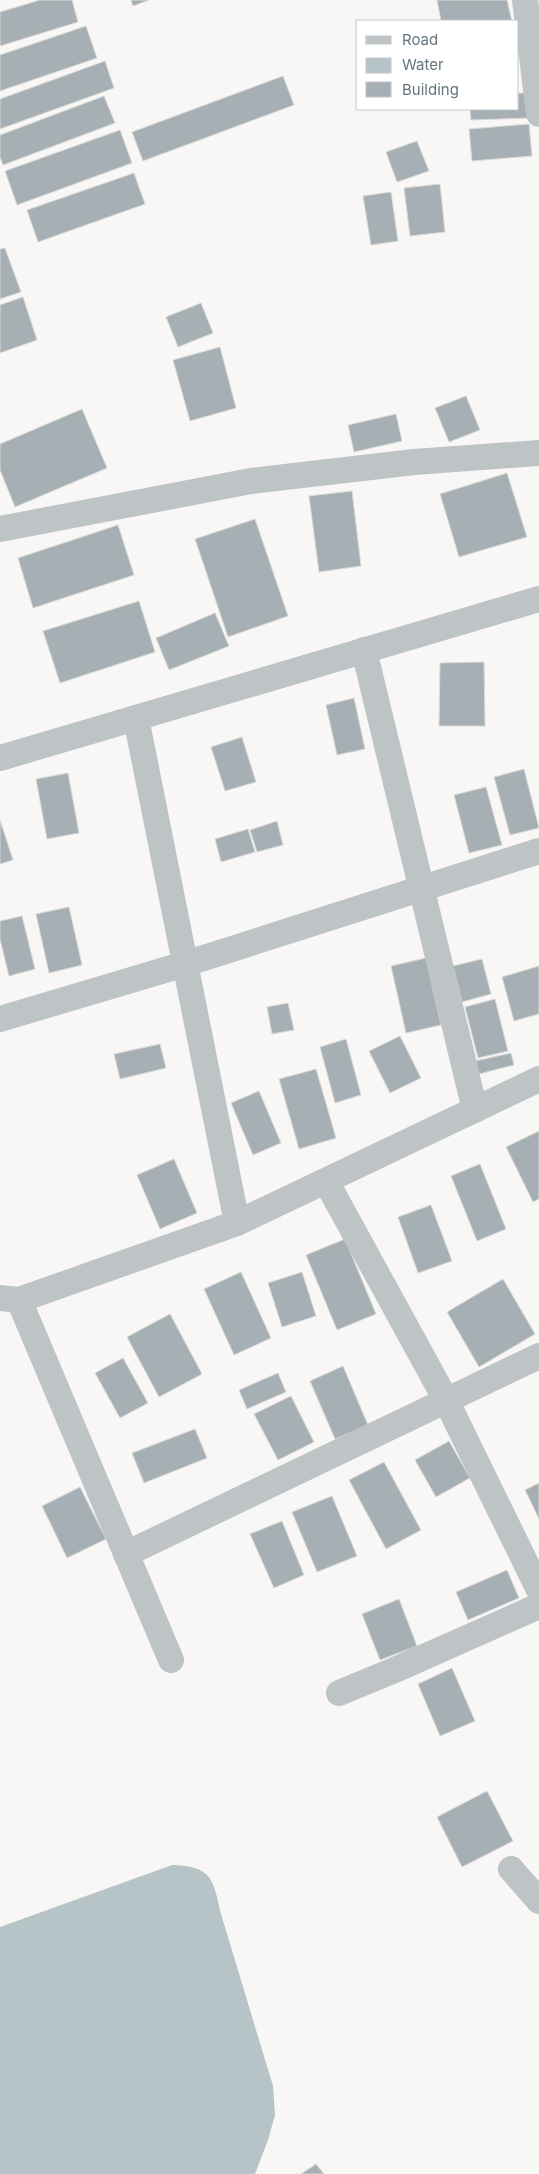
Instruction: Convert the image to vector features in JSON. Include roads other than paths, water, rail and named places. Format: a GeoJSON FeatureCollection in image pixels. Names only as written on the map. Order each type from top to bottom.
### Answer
{"type":"FeatureCollection","features":[{"type":"Feature","properties":{"kind":"street"},"geometry":{"type":"LineString","coordinates":[[525,0],[539,114]]}},
{"type":"Feature","properties":{"kind":"street"},"geometry":{"type":"LineString","coordinates":[[0,529],[252,481],[414,462],[539,454]]}},
{"type":"Feature","properties":{"kind":"street"},"geometry":{"type":"LineString","coordinates":[[0,758],[539,599]]}},
{"type":"Feature","properties":{"kind":"street"},"geometry":{"type":"LineString","coordinates":[[364,650],[475,1110]]}},
{"type":"Feature","properties":{"kind":"street"},"geometry":{"type":"LineString","coordinates":[[136,718],[237,1223]]}},
{"type":"Feature","properties":{"kind":"street"},"geometry":{"type":"LineString","coordinates":[[0,1019],[185,964],[422,890],[539,851]]}},
{"type":"Feature","properties":{"kind":"street"},"geometry":{"type":"LineString","coordinates":[[171,1660],[126,1554],[10,1299],[237,1223],[539,1079]]}},
{"type":"Feature","properties":{"kind":"street"},"geometry":{"type":"LineString","coordinates":[[326,1181],[446,1400],[539,1590]]}},
{"type":"Feature","properties":{"kind":"street"},"geometry":{"type":"LineString","coordinates":[[126,1554],[539,1356]]}},
{"type":"Feature","properties":{"kind":"street"},"geometry":{"type":"LineString","coordinates":[[339,1693],[539,1606]]}},
{"type":"Feature","properties":{"kind":"street"},"geometry":{"type":"LineString","coordinates":[[511,1869],[539,1901]]}},
{"type":"Feature","properties":{"kind":"water"},"geometry":{"type":"Polygon","coordinates":[[[172,1865],[195,1868],[203,1872],[213,1883],[273,2086],[275,2115],[255,2174],[0,2174],[0,1927],[172,1865]]]}}]}
